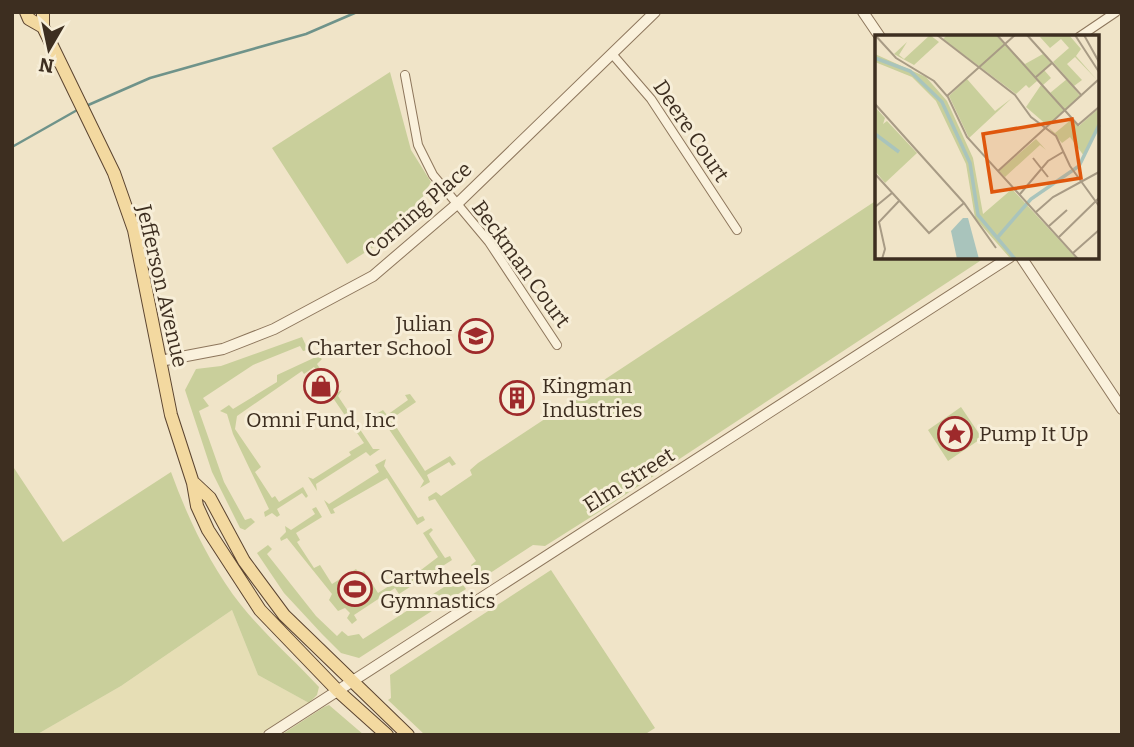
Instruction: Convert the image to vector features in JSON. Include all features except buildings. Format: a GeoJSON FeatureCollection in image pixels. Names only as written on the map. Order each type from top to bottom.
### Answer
{"type":"FeatureCollection","features":[{"type":"Feature","properties":{"kind":"main road","name":"Jefferson Avenue"},"geometry":{"type":"LineString","coordinates":[[26,12],[29,19],[43,27]]}},
{"type":"Feature","properties":{"kind":"main road","name":"Jefferson Avenue"},"geometry":{"type":"LineString","coordinates":[[43,12],[43,27],[114,173],[134,230],[171,415],[193,483],[197,506],[231,569],[260,610],[338,691],[387,735]]}},
{"type":"Feature","properties":{"kind":"main road","name":"Jefferson Avenue"},"geometry":{"type":"LineString","coordinates":[[193,483],[210,498],[244,561],[284,615],[408,735]]}},
{"type":"Feature","properties":{"kind":"street","name":"Corning Place"},"geometry":{"type":"LineString","coordinates":[[160,361],[223,349],[283,324],[373,276],[457,204],[655,12]]}},
{"type":"Feature","properties":{"kind":"street"},"geometry":{"type":"LineString","coordinates":[[863,12],[879,35]]}},
{"type":"Feature","properties":{"kind":"street"},"geometry":{"type":"LineString","coordinates":[[1082,35],[1116,12]]}},
{"type":"Feature","properties":{"kind":"street","name":"Deere Court"},"geometry":{"type":"LineString","coordinates":[[613,55],[651,99],[737,230]]}},
{"type":"Feature","properties":{"kind":"street","name":"Beckman Court"},"geometry":{"type":"LineString","coordinates":[[405,75],[418,145],[433,175],[489,242],[558,345]]}},
{"type":"Feature","properties":{"kind":"street","name":"Elm Street"},"geometry":{"type":"LineString","coordinates":[[269,735],[1007,259]]}},
{"type":"Feature","properties":{"kind":"street"},"geometry":{"type":"LineString","coordinates":[[1022,259],[1122,409]]}},
{"type":"Feature","properties":{"kind":"shaded area"},"geometry":{"type":"Polygon","coordinates":[[[232,610],[258,675],[309,703],[259,735],[36,735],[121,686],[232,610]]]}},
{"type":"Feature","properties":{"kind":"green space"},"geometry":{"type":"Polygon","coordinates":[[[390,72],[411,150],[431,182],[423,196],[424,207],[383,241],[347,264],[272,148],[390,72]]]}},
{"type":"Feature","properties":{"kind":"green space"},"geometry":{"type":"Polygon","coordinates":[[[875,201],[875,259],[983,259],[602,510],[545,546],[533,545],[481,579],[471,565],[476,561],[435,499],[429,501],[428,497],[436,492],[441,496],[472,475],[470,470],[875,201]]]}},
{"type":"Feature","properties":{"kind":"green space"},"geometry":{"type":"Polygon","coordinates":[[[302,337],[308,350],[303,351],[300,346],[253,365],[203,398],[209,406],[199,411],[224,482],[245,520],[251,518],[255,522],[245,530],[240,528],[212,472],[185,390],[196,369],[221,366],[302,337]]]}},
{"type":"Feature","properties":{"kind":"green space"},"geometry":{"type":"Polygon","coordinates":[[[318,356],[322,359],[317,364],[329,382],[334,379],[335,382],[327,387],[314,367],[304,374],[302,371],[237,416],[235,429],[261,467],[255,472],[272,498],[275,496],[279,502],[303,487],[308,496],[306,498],[302,493],[277,509],[280,515],[277,517],[272,513],[265,517],[264,512],[269,509],[233,434],[227,414],[220,411],[229,405],[233,409],[277,382],[277,375],[318,356]]]}},
{"type":"Feature","properties":{"kind":"green space"},"geometry":{"type":"Polygon","coordinates":[[[342,390],[338,396],[373,449],[380,449],[370,456],[366,452],[316,484],[317,491],[308,477],[313,479],[351,455],[349,452],[364,443],[333,398],[334,394],[342,390]]]}},
{"type":"Feature","properties":{"kind":"green space"},"geometry":{"type":"Polygon","coordinates":[[[410,394],[416,402],[391,419],[425,471],[450,456],[456,464],[452,466],[449,462],[427,475],[430,482],[420,488],[424,481],[380,416],[373,416],[383,410],[387,415],[408,400],[405,395],[410,394]]]}},
{"type":"Feature","properties":{"kind":"green space","name":"Pump It Up"},"geometry":{"type":"Polygon","coordinates":[[[961,407],[982,438],[948,461],[928,430],[961,407]]]}},
{"type":"Feature","properties":{"kind":"green space"},"geometry":{"type":"Polygon","coordinates":[[[386,459],[384,466],[418,518],[423,516],[425,520],[417,525],[387,478],[333,509],[335,513],[331,514],[324,500],[329,504],[379,472],[375,465],[386,459]]]}},
{"type":"Feature","properties":{"kind":"green space"},"geometry":{"type":"Polygon","coordinates":[[[12,465],[63,542],[171,472],[193,525],[220,575],[250,616],[319,687],[317,695],[309,703],[258,675],[232,610],[121,686],[36,735],[12,735],[12,465]]]}},
{"type":"Feature","properties":{"kind":"green space"},"geometry":{"type":"Polygon","coordinates":[[[316,507],[322,517],[296,533],[300,540],[297,542],[314,568],[320,565],[332,584],[356,569],[360,574],[364,571],[378,593],[397,581],[400,586],[438,557],[423,533],[431,528],[433,530],[429,534],[445,558],[450,556],[452,560],[399,594],[395,588],[354,615],[357,620],[352,624],[347,618],[350,613],[345,608],[338,611],[329,600],[332,594],[287,538],[281,541],[280,538],[286,532],[285,526],[291,530],[315,514],[312,509],[316,507]]]}},
{"type":"Feature","properties":{"kind":"green space"},"geometry":{"type":"Polygon","coordinates":[[[268,545],[272,549],[267,554],[316,616],[337,636],[342,631],[348,636],[359,634],[363,639],[455,580],[452,574],[454,572],[466,589],[359,658],[341,653],[284,593],[257,553],[268,545]]]}},
{"type":"Feature","properties":{"kind":"green space"},"geometry":{"type":"Polygon","coordinates":[[[551,570],[655,728],[644,735],[425,735],[388,700],[391,698],[390,675],[551,570]]]}},
{"type":"Feature","properties":{"kind":"green space"},"geometry":{"type":"Polygon","coordinates":[[[329,705],[364,735],[281,735],[324,707],[329,705]]]}},
{"type":"Feature","properties":{"kind":"waterway"},"geometry":{"type":"LineString","coordinates":[[86,106],[150,78],[306,34],[357,12]]}},
{"type":"Feature","properties":{"kind":"waterway"},"geometry":{"type":"LineString","coordinates":[[12,147],[79,109]]}},
{"type":"Feature","properties":{"kind":"place","name":"Julian Charter School"},"geometry":{"type":"Point","coordinates":[476,336]}},
{"type":"Feature","properties":{"kind":"place","name":"Omni Fund, Inc"},"geometry":{"type":"Point","coordinates":[321,386]}},
{"type":"Feature","properties":{"kind":"place","name":"Kingman Industries"},"geometry":{"type":"Point","coordinates":[517,398]}},
{"type":"Feature","properties":{"kind":"place","name":"Pump It Up"},"geometry":{"type":"Point","coordinates":[955,434]}},
{"type":"Feature","properties":{"kind":"place","name":"Cartwheels Gymnastics"},"geometry":{"type":"Point","coordinates":[355,589]}}]}
